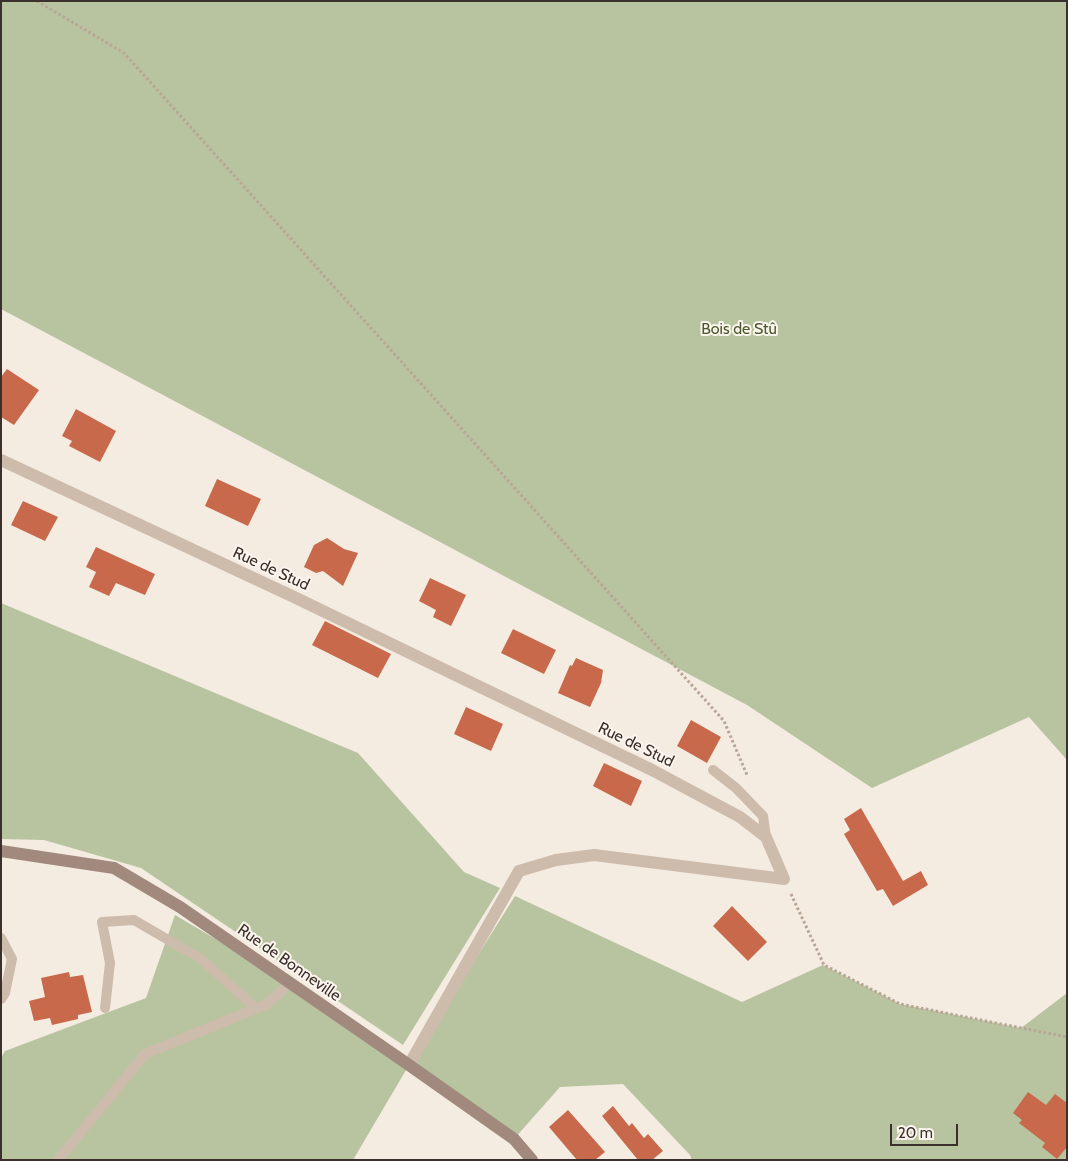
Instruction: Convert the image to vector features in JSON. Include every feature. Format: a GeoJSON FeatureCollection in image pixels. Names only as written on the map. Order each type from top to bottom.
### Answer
{"type":"FeatureCollection","features":[{"type":"Feature","properties":{"kind":"street","name":"Rue de Stud"},"geometry":{"type":"LineString","coordinates":[[1,460],[285,593],[652,770],[740,816],[766,837],[784,878]]}},
{"type":"Feature","properties":{"kind":"street","name":"Rue de Bonneville"},"geometry":{"type":"LineString","coordinates":[[1,850],[114,868],[180,907],[409,1065],[514,1139],[532,1160]]}},
{"type":"Feature","properties":{"kind":"street"},"geometry":{"type":"LineString","coordinates":[[409,1065],[519,871],[556,860],[594,855],[784,878]]}},
{"type":"Feature","properties":{"kind":"lane"},"geometry":{"type":"LineString","coordinates":[[713,770],[736,788],[763,816],[766,837]]}},
{"type":"Feature","properties":{"kind":"lane"},"geometry":{"type":"LineString","coordinates":[[105,1008],[110,963],[102,922],[134,920],[201,959],[256,1008]]}},
{"type":"Feature","properties":{"kind":"lane"},"geometry":{"type":"LineString","coordinates":[[1,938],[12,959],[5,993],[1,999]]}},
{"type":"Feature","properties":{"kind":"lane"},"geometry":{"type":"LineString","coordinates":[[58,1160],[145,1054],[267,1004],[290,983]]}},
{"type":"Feature","properties":{"kind":"path"},"geometry":{"type":"LineString","coordinates":[[37,1],[124,53],[724,721],[754,792],[754,805]]}},
{"type":"Feature","properties":{"kind":"path"},"geometry":{"type":"LineString","coordinates":[[784,878],[824,965],[900,1004],[1067,1037]]}},
{"type":"Feature","properties":{"kind":"green space","name":"Bois de Stû"},"geometry":{"type":"Polygon","coordinates":[[[1,1],[1067,1],[1067,760],[1029,717],[872,788],[747,705],[1,309],[1,1]]]}},
{"type":"Feature","properties":{"kind":"green space"},"geometry":{"type":"Polygon","coordinates":[[[1,603],[358,753],[464,872],[500,888],[403,1045],[141,868],[44,840],[1,839],[1,603]]]}},
{"type":"Feature","properties":{"kind":"green space"},"geometry":{"type":"Polygon","coordinates":[[[515,896],[742,1002],[823,965],[900,1004],[1021,1028],[1067,993],[1067,1160],[692,1160],[690,1155],[623,1084],[560,1087],[514,1139],[409,1065],[515,896]]]}},
{"type":"Feature","properties":{"kind":"green space"},"geometry":{"type":"Polygon","coordinates":[[[175,915],[290,983],[409,1065],[353,1160],[1,1160],[1,1058],[5,1051],[146,998],[175,915]]]}},
{"type":"Feature","properties":{"kind":"building"},"geometry":{"type":"Polygon","coordinates":[[[7,369],[39,390],[14,425],[1,417],[1,377],[7,369]]]}},
{"type":"Feature","properties":{"kind":"building"},"geometry":{"type":"Polygon","coordinates":[[[76,409],[116,431],[100,462],[69,446],[72,441],[62,436],[76,409]]]}},
{"type":"Feature","properties":{"kind":"building"},"geometry":{"type":"Polygon","coordinates":[[[217,479],[261,499],[248,526],[205,506],[217,479]]]}},
{"type":"Feature","properties":{"kind":"building"},"geometry":{"type":"Polygon","coordinates":[[[23,501],[58,517],[45,541],[11,525],[23,501]]]}},
{"type":"Feature","properties":{"kind":"building"},"geometry":{"type":"Polygon","coordinates":[[[327,538],[344,549],[358,553],[343,586],[323,571],[316,573],[304,567],[314,545],[327,538]]]}},
{"type":"Feature","properties":{"kind":"building"},"geometry":{"type":"Polygon","coordinates":[[[96,547],[155,574],[145,595],[116,583],[109,596],[89,587],[96,572],[86,567],[96,547]]]}},
{"type":"Feature","properties":{"kind":"building"},"geometry":{"type":"Polygon","coordinates":[[[430,578],[466,595],[451,626],[433,617],[436,610],[419,601],[430,578]]]}},
{"type":"Feature","properties":{"kind":"building"},"geometry":{"type":"Polygon","coordinates":[[[325,621],[391,654],[378,678],[312,645],[325,621]]]}},
{"type":"Feature","properties":{"kind":"building"},"geometry":{"type":"Polygon","coordinates":[[[513,629],[556,650],[544,674],[501,653],[513,629]]]}},
{"type":"Feature","properties":{"kind":"building"},"geometry":{"type":"Polygon","coordinates":[[[576,658],[603,670],[601,683],[590,707],[558,693],[570,665],[572,666],[576,658]]]}},
{"type":"Feature","properties":{"kind":"building"},"geometry":{"type":"Polygon","coordinates":[[[466,707],[503,724],[491,751],[454,734],[466,707]]]}},
{"type":"Feature","properties":{"kind":"building"},"geometry":{"type":"Polygon","coordinates":[[[691,720],[721,737],[707,763],[677,746],[691,720]]]}},
{"type":"Feature","properties":{"kind":"building"},"geometry":{"type":"Polygon","coordinates":[[[604,763],[642,781],[631,806],[593,786],[604,763]]]}},
{"type":"Feature","properties":{"kind":"building"},"geometry":{"type":"Polygon","coordinates":[[[861,808],[903,881],[921,871],[928,885],[893,906],[883,889],[877,891],[844,834],[850,830],[844,819],[861,808]]]}},
{"type":"Feature","properties":{"kind":"building"},"geometry":{"type":"Polygon","coordinates":[[[732,906],[767,942],[748,961],[713,926],[732,906]]]}},
{"type":"Feature","properties":{"kind":"building"},"geometry":{"type":"Polygon","coordinates":[[[69,972],[70,977],[83,975],[92,1012],[78,1015],[78,1019],[52,1025],[50,1018],[34,1021],[29,1001],[45,997],[41,978],[69,972]]]}},
{"type":"Feature","properties":{"kind":"building"},"geometry":{"type":"Polygon","coordinates":[[[1028,1092],[1046,1105],[1055,1094],[1067,1103],[1067,1147],[1057,1159],[1042,1147],[1045,1143],[1019,1123],[1022,1120],[1013,1113],[1028,1092]]]}},
{"type":"Feature","properties":{"kind":"building"},"geometry":{"type":"Polygon","coordinates":[[[613,1106],[629,1126],[632,1123],[644,1138],[648,1134],[663,1151],[652,1160],[638,1160],[602,1116],[613,1106]]]}},
{"type":"Feature","properties":{"kind":"building"},"geometry":{"type":"Polygon","coordinates":[[[568,1110],[605,1152],[595,1160],[577,1160],[549,1127],[568,1110]]]}}]}
